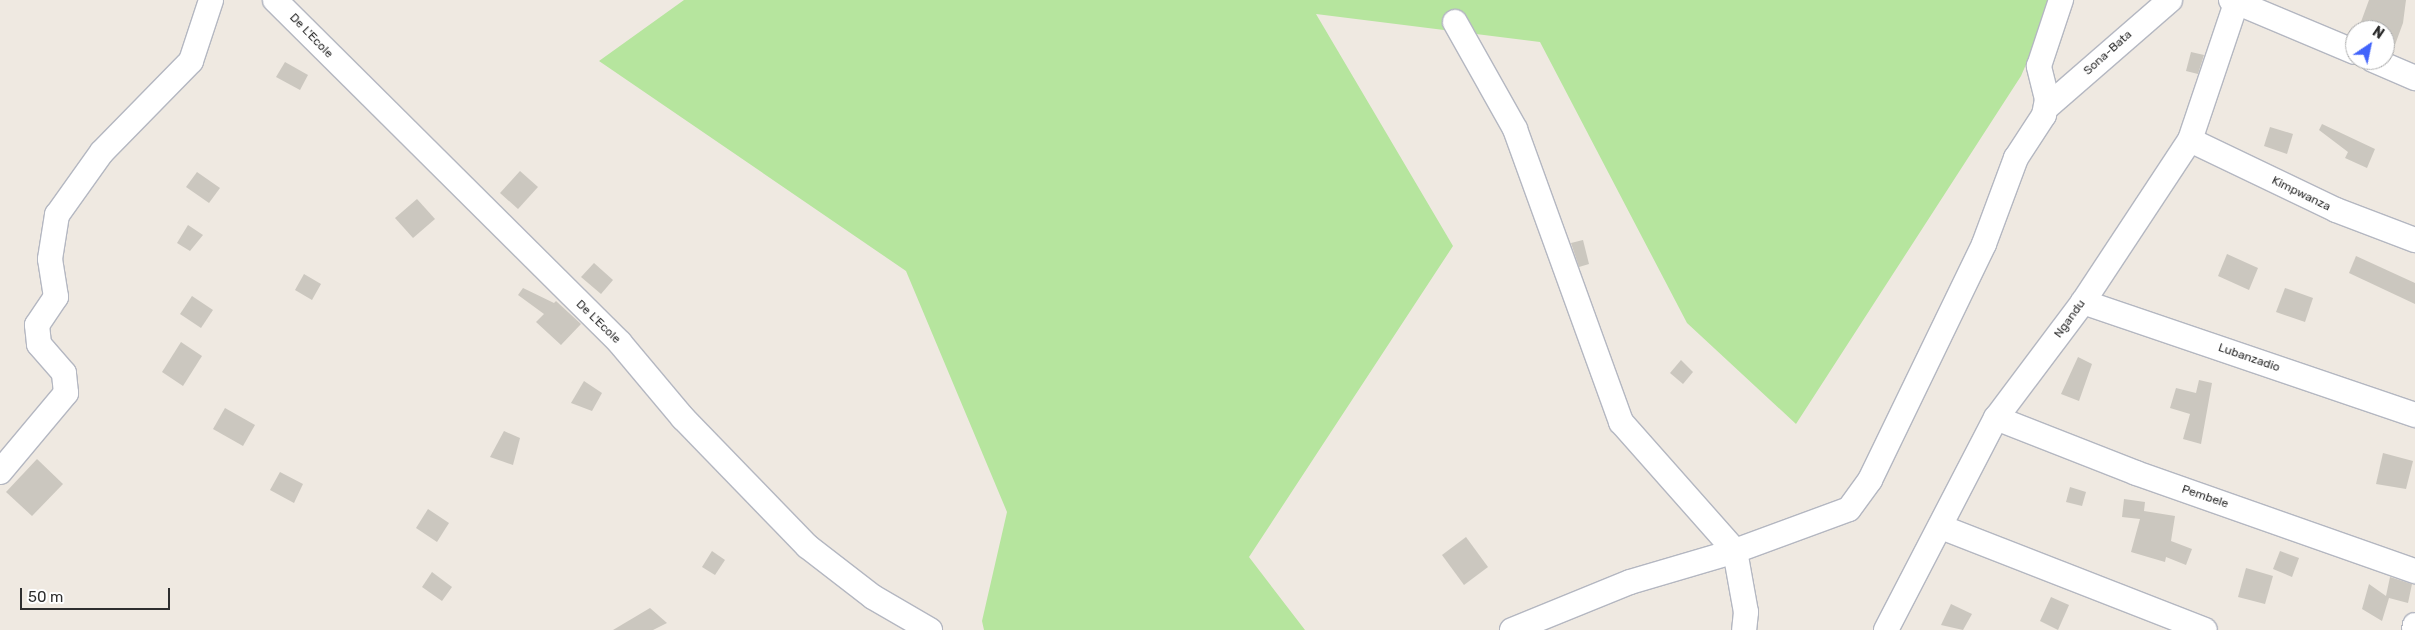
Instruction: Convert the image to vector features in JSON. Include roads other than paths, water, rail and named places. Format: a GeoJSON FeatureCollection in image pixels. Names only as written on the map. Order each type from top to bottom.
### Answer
{"type":"FeatureCollection","features":[{"type":"Feature","properties":{"kind":"street"},"geometry":{"type":"LineString","coordinates":[[0,472],[66,393],[64,372],[39,344],[37,325],[56,297],[50,259],[57,215],[102,152],[191,61],[211,0]]}},
{"type":"Feature","properties":{"kind":"street","name":"De L'Ecole"},"geometry":{"type":"LineString","coordinates":[[275,0],[620,343],[683,418],[807,546],[873,597],[930,630]]}},
{"type":"Feature","properties":{"kind":"street"},"geometry":{"type":"LineString","coordinates":[[2047,107],[2039,66],[2061,0]]}},
{"type":"Feature","properties":{"kind":"street","name":"Sona-Bata"},"geometry":{"type":"LineString","coordinates":[[1512,630],[1630,582],[1735,551],[1849,509],[1859,496],[1984,244],[2016,158],[2047,107],[2170,0]]}},
{"type":"Feature","properties":{"kind":"street"},"geometry":{"type":"LineString","coordinates":[[2235,0],[2345,48]]}},
{"type":"Feature","properties":{"kind":"street","name":"Ngandu"},"geometry":{"type":"LineString","coordinates":[[1886,630],[1996,418],[2083,302],[2190,140],[2235,0]]}},
{"type":"Feature","properties":{"kind":"street"},"geometry":{"type":"LineString","coordinates":[[1455,22],[1515,129],[1621,422],[1735,551],[1746,612],[1744,630]]}},
{"type":"Feature","properties":{"kind":"street"},"geometry":{"type":"LineString","coordinates":[[2395,69],[2415,78]]}},
{"type":"Feature","properties":{"kind":"street","name":"Kimpwanza"},"geometry":{"type":"LineString","coordinates":[[2190,140],[2336,210],[2415,240]]}},
{"type":"Feature","properties":{"kind":"street","name":"Lubanzadio"},"geometry":{"type":"LineString","coordinates":[[2083,302],[2415,415]]}},
{"type":"Feature","properties":{"kind":"street","name":"Pembele"},"geometry":{"type":"LineString","coordinates":[[1996,418],[2136,473],[2415,571]]}},
{"type":"Feature","properties":{"kind":"street"},"geometry":{"type":"LineString","coordinates":[[1941,527],[2205,630]]}},
{"type":"Feature","properties":{"kind":"street"},"geometry":{"type":"LineString","coordinates":[[2414,630],[2415,625]]}}]}
